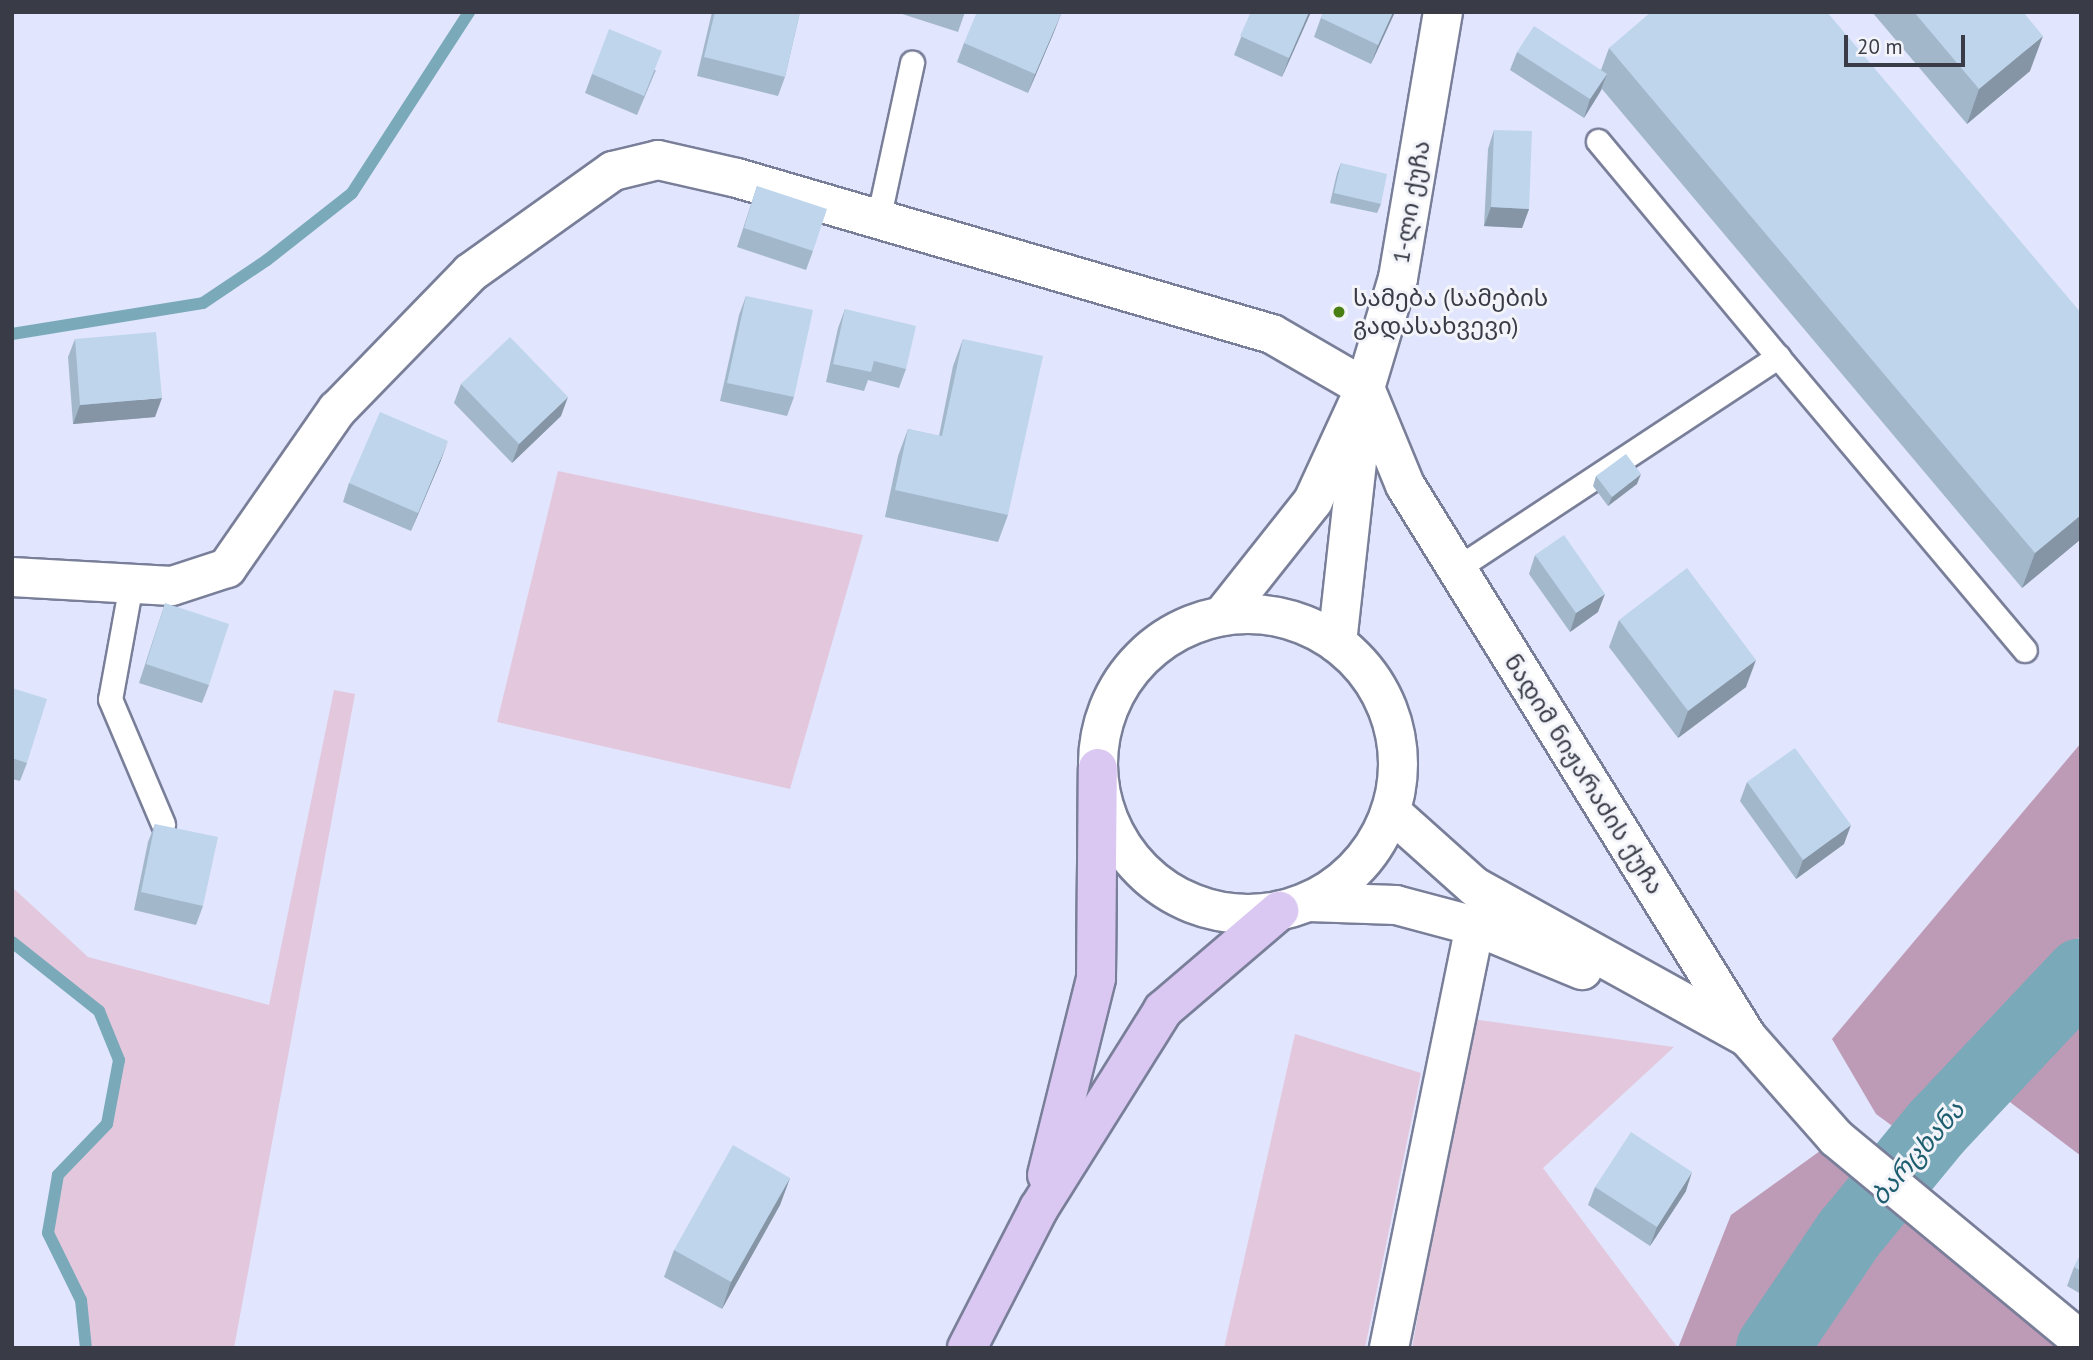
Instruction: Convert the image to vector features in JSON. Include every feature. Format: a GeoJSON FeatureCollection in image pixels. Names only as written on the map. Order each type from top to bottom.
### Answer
{"type":"FeatureCollection","features":[{"type":"Feature","properties":{"kind":"highway"},"geometry":{"type":"LineString","coordinates":[[1040,1208],[1096,978],[1098,768]]}},
{"type":"Feature","properties":{"kind":"highway"},"geometry":{"type":"LineString","coordinates":[[967,1348],[1040,1208],[1163,1010],[1294,907]]}},
{"type":"Feature","properties":{"kind":"street","name":"1-ლი ქუჩა"},"geometry":{"type":"LineString","coordinates":[[1365,388],[1398,278],[1443,12]]}},
{"type":"Feature","properties":{"kind":"street"},"geometry":{"type":"LineString","coordinates":[[12,577],[172,586],[227,568],[337,411],[470,273],[613,172],[658,160],[878,220],[1272,334],[1365,388]]}},
{"type":"Feature","properties":{"kind":"street"},"geometry":{"type":"LineString","coordinates":[[1222,616],[1312,501],[1365,388]]}},
{"type":"Feature","properties":{"kind":"street"},"geometry":{"type":"LineString","coordinates":[[1337,643],[1365,388]]}},
{"type":"Feature","properties":{"kind":"street","name":"ნადიმ ნიჟარაძის ქუჩა"},"geometry":{"type":"LineString","coordinates":[[1365,388],[1405,485],[1747,1037],[1836,1138],[2081,1341]]}},
{"type":"Feature","properties":{"kind":"street"},"geometry":{"type":"LineString","coordinates":[[1294,907],[1359,865],[1391,812],[1398,781],[1392,719],[1360,665],[1337,643],[1282,618],[1222,616],[1192,624],[1142,658],[1109,708],[1098,768],[1114,830],[1155,881],[1213,910],[1396,905],[1475,926],[1747,1037]]}},
{"type":"Feature","properties":{"kind":"street"},"geometry":{"type":"LineString","coordinates":[[1391,812],[1475,887],[1747,1037]]}},
{"type":"Feature","properties":{"kind":"street"},"geometry":{"type":"LineString","coordinates":[[1389,1348],[1475,926]]}},
{"type":"Feature","properties":{"kind":"lane"},"geometry":{"type":"LineString","coordinates":[[878,220],[912,63]]}},
{"type":"Feature","properties":{"kind":"lane"},"geometry":{"type":"LineString","coordinates":[[1598,141],[2025,650]]}},
{"type":"Feature","properties":{"kind":"lane"},"geometry":{"type":"LineString","coordinates":[[1456,569],[1778,357]]}},
{"type":"Feature","properties":{"kind":"lane"},"geometry":{"type":"LineString","coordinates":[[131,584],[110,699],[163,824]]}},
{"type":"Feature","properties":{"kind":"shaded area"},"geometry":{"type":"Polygon","coordinates":[[[558,471],[863,535],[790,789],[497,722],[558,471]]]}},
{"type":"Feature","properties":{"kind":"shaded area"},"geometry":{"type":"Polygon","coordinates":[[[334,690],[355,694],[234,1348],[86,1348],[81,1300],[48,1233],[58,1175],[107,1124],[119,1060],[99,1011],[12,942],[12,887],[88,957],[269,1005],[334,690]]]}},
{"type":"Feature","properties":{"kind":"shaded area"},"geometry":{"type":"Polygon","coordinates":[[[2081,743],[2081,935],[1906,1136],[1876,1114],[1832,1039],[2081,743]]]}},
{"type":"Feature","properties":{"kind":"shaded area"},"geometry":{"type":"Polygon","coordinates":[[[2081,999],[2081,1156],[1994,1090],[2081,999]]]}},
{"type":"Feature","properties":{"kind":"shaded area"},"geometry":{"type":"Polygon","coordinates":[[[1472,1019],[1674,1047],[1543,1168],[1678,1348],[1412,1348],[1472,1019]]]}},
{"type":"Feature","properties":{"kind":"shaded area"},"geometry":{"type":"Polygon","coordinates":[[[1295,1034],[1421,1073],[1365,1348],[1224,1348],[1295,1034]]]}},
{"type":"Feature","properties":{"kind":"shaded area"},"geometry":{"type":"Polygon","coordinates":[[[1820,1151],[2058,1348],[1678,1348],[1731,1215],[1820,1151]]]}},
{"type":"Feature","properties":{"kind":"building"},"geometry":{"type":"Polygon","coordinates":[[[715,12],[800,12],[785,77],[704,57],[715,12]]]}},
{"type":"Feature","properties":{"kind":"building"},"geometry":{"type":"Polygon","coordinates":[[[977,12],[1061,14],[1035,74],[964,43],[977,12]]]}},
{"type":"Feature","properties":{"kind":"building"},"geometry":{"type":"Polygon","coordinates":[[[1251,12],[1309,12],[1289,58],[1240,36],[1251,12]]]}},
{"type":"Feature","properties":{"kind":"building"},"geometry":{"type":"Polygon","coordinates":[[[1323,12],[1393,12],[1378,45],[1321,18],[1323,12]]]}},
{"type":"Feature","properties":{"kind":"building"},"geometry":{"type":"Polygon","coordinates":[[[1651,12],[1827,12],[2081,313],[2081,515],[2035,553],[1609,48],[1651,12]]]}},
{"type":"Feature","properties":{"kind":"building"},"geometry":{"type":"Polygon","coordinates":[[[1914,12],[2023,12],[2043,36],[1979,89],[1914,12]]]}},
{"type":"Feature","properties":{"kind":"building"},"geometry":{"type":"Polygon","coordinates":[[[1534,26],[1607,74],[1590,99],[1517,52],[1534,26]]]}},
{"type":"Feature","properties":{"kind":"building"},"geometry":{"type":"Polygon","coordinates":[[[609,29],[662,51],[644,96],[592,74],[609,29]]]}},
{"type":"Feature","properties":{"kind":"building"},"geometry":{"type":"Polygon","coordinates":[[[1494,130],[1532,131],[1529,209],[1491,207],[1494,130]]]}},
{"type":"Feature","properties":{"kind":"building"},"geometry":{"type":"Polygon","coordinates":[[[1341,163],[1387,174],[1381,204],[1334,193],[1341,163]]]}},
{"type":"Feature","properties":{"kind":"building"},"geometry":{"type":"Polygon","coordinates":[[[757,186],[827,209],[813,251],[744,228],[757,186]]]}},
{"type":"Feature","properties":{"kind":"building"},"geometry":{"type":"Polygon","coordinates":[[[746,296],[813,310],[794,397],[727,383],[746,296]]]}},
{"type":"Feature","properties":{"kind":"building"},"geometry":{"type":"Polygon","coordinates":[[[845,309],[916,326],[906,369],[874,361],[871,372],[833,364],[845,309]]]}},
{"type":"Feature","properties":{"kind":"building"},"geometry":{"type":"Polygon","coordinates":[[[156,332],[162,398],[80,405],[75,339],[156,332]]]}},
{"type":"Feature","properties":{"kind":"building"},"geometry":{"type":"Polygon","coordinates":[[[510,337],[568,397],[519,444],[461,384],[510,337]]]}},
{"type":"Feature","properties":{"kind":"building"},"geometry":{"type":"Polygon","coordinates":[[[963,339],[1043,356],[1008,515],[895,490],[908,429],[942,436],[963,339]]]}},
{"type":"Feature","properties":{"kind":"building"},"geometry":{"type":"Polygon","coordinates":[[[380,412],[448,441],[418,513],[349,483],[380,412]]]}},
{"type":"Feature","properties":{"kind":"building"},"geometry":{"type":"Polygon","coordinates":[[[1626,454],[1641,474],[1612,497],[1596,476],[1626,454]]]}},
{"type":"Feature","properties":{"kind":"building"},"geometry":{"type":"Polygon","coordinates":[[[1564,535],[1605,594],[1576,613],[1535,555],[1564,535]]]}},
{"type":"Feature","properties":{"kind":"building"},"geometry":{"type":"Polygon","coordinates":[[[1687,568],[1756,660],[1688,711],[1619,620],[1687,568]]]}},
{"type":"Feature","properties":{"kind":"building"},"geometry":{"type":"Polygon","coordinates":[[[165,603],[229,624],[209,685],[146,664],[165,603]]]}},
{"type":"Feature","properties":{"kind":"building"},"geometry":{"type":"Polygon","coordinates":[[[12,688],[47,699],[27,763],[12,758],[12,688]]]}},
{"type":"Feature","properties":{"kind":"building"},"geometry":{"type":"Polygon","coordinates":[[[1795,748],[1851,825],[1803,860],[1747,782],[1795,748]]]}},
{"type":"Feature","properties":{"kind":"building"},"geometry":{"type":"Polygon","coordinates":[[[155,824],[218,837],[203,906],[141,892],[155,824]]]}},
{"type":"Feature","properties":{"kind":"building"},"geometry":{"type":"Polygon","coordinates":[[[1631,1132],[1692,1172],[1657,1227],[1595,1187],[1631,1132]]]}},
{"type":"Feature","properties":{"kind":"building"},"geometry":{"type":"Polygon","coordinates":[[[733,1145],[790,1178],[731,1282],[674,1250],[733,1145]]]}},
{"type":"Feature","properties":{"kind":"building"},"geometry":{"type":"Polygon","coordinates":[[[2081,1254],[2081,1271],[2074,1267],[2081,1254]]]}},
{"type":"Feature","properties":{"kind":"waterway"},"geometry":{"type":"LineString","coordinates":[[12,334],[203,303],[267,260],[352,193],[469,12]]}},
{"type":"Feature","properties":{"kind":"waterway"},"geometry":{"type":"LineString","coordinates":[[12,942],[99,1011],[119,1060],[107,1124],[58,1175],[48,1233],[81,1300],[86,1348]]}},
{"type":"Feature","properties":{"kind":"waterway","name":"ბარცხანა"},"geometry":{"type":"LineString","coordinates":[[1772,1348],[1849,1234],[1937,1127],[2081,974]]}},
{"type":"Feature","properties":{"kind":"place","name":"სამება (სამების გადასახვევი)"},"geometry":{"type":"Point","coordinates":[1339,312]}}]}
